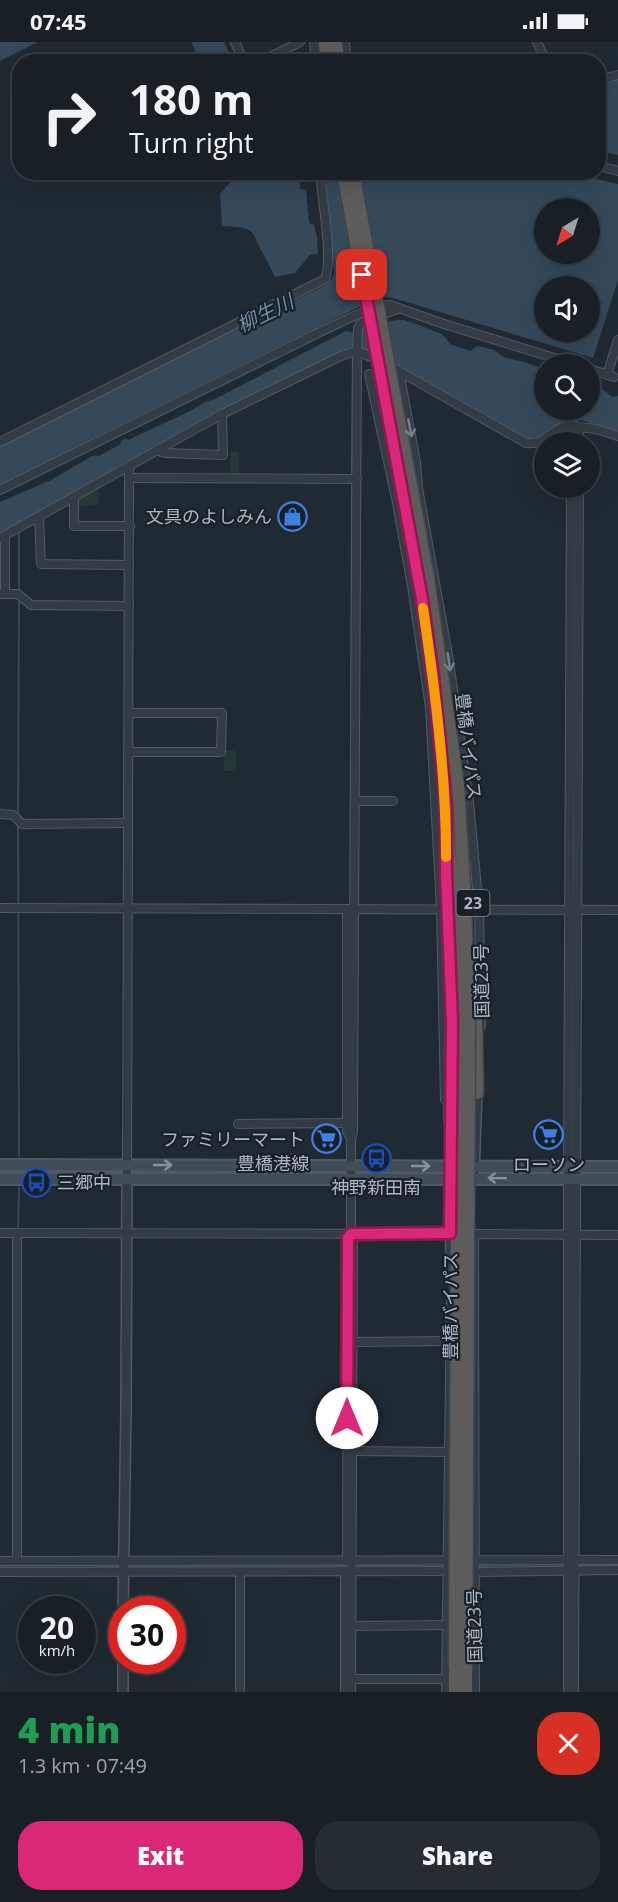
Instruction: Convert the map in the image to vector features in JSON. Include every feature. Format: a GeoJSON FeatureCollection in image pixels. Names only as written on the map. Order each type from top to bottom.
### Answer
{"type":"FeatureCollection","features":[{"type":"Feature","properties":{"kind":"highway","name":"豊橋バイパス"},"geometry":{"type":"LineString","coordinates":[[343,180],[422,599],[438,718],[456,928],[458,999],[456,1673],[466,1692]]}},
{"type":"Feature","properties":{"kind":"highway","name":"豊橋バイパス"},"geometry":{"type":"LineString","coordinates":[[354,180],[428,578],[458,786],[469,1027],[454,1692]]}},
{"type":"Feature","properties":{"kind":"highway","name":"23"},"geometry":{"type":"LineString","coordinates":[[458,786],[471,879],[477,1093]]}},
{"type":"Feature","properties":{"kind":"highway","name":"23"},"geometry":{"type":"LineString","coordinates":[[446,811],[452,1021],[450,1119]]}},
{"type":"Feature","properties":{"kind":"main road","name":"豊橋港線"},"geometry":{"type":"LineString","coordinates":[[0,1165],[618,1167]]}},
{"type":"Feature","properties":{"kind":"main road","name":"豊橋港線"},"geometry":{"type":"LineString","coordinates":[[0,1179],[618,1179]]}},
{"type":"Feature","properties":{"kind":"street"},"geometry":{"type":"LineString","coordinates":[[276,54],[300,42]]}},
{"type":"Feature","properties":{"kind":"street"},"geometry":{"type":"LineString","coordinates":[[0,442],[325,279],[328,271],[322,180]]}},
{"type":"Feature","properties":{"kind":"street"},"geometry":{"type":"LineString","coordinates":[[0,490],[351,318],[385,305],[542,354]]}},
{"type":"Feature","properties":{"kind":"street"},"geometry":{"type":"LineString","coordinates":[[345,1692],[350,1567],[350,1276],[353,1238],[351,1234],[350,1123],[351,909],[356,801],[353,479],[357,375],[354,351],[358,327],[361,323],[397,309]]}},
{"type":"Feature","properties":{"kind":"street"},"geometry":{"type":"LineString","coordinates":[[600,372],[611,376],[618,340]]}},
{"type":"Feature","properties":{"kind":"street"},"geometry":{"type":"LineString","coordinates":[[129,606],[31,605],[19,595],[2,594],[2,537],[222,414],[354,351],[399,371],[526,443],[538,443],[561,427],[596,429],[618,436]]}},
{"type":"Feature","properties":{"kind":"street"},"geometry":{"type":"LineString","coordinates":[[357,375],[399,371]]}},
{"type":"Feature","properties":{"kind":"street","name":"国道23号"},"geometry":{"type":"LineString","coordinates":[[399,371],[448,655],[469,802],[479,909],[482,1074],[477,1093]]}},
{"type":"Feature","properties":{"kind":"street"},"geometry":{"type":"LineString","coordinates":[[369,374],[405,547],[430,707],[441,909],[445,1027],[444,1090],[450,1119],[452,1288],[448,1625],[456,1673],[446,1692]]}},
{"type":"Feature","properties":{"kind":"street"},"geometry":{"type":"LineString","coordinates":[[158,451],[223,455],[222,414]]}},
{"type":"Feature","properties":{"kind":"street"},"geometry":{"type":"LineString","coordinates":[[574,432],[575,426]]}},
{"type":"Feature","properties":{"kind":"street"},"geometry":{"type":"LineString","coordinates":[[575,426],[576,432]]}},
{"type":"Feature","properties":{"kind":"street"},"geometry":{"type":"LineString","coordinates":[[123,1596],[128,1180],[126,1165],[129,466]]}},
{"type":"Feature","properties":{"kind":"street"},"geometry":{"type":"LineString","coordinates":[[130,478],[353,479]]}},
{"type":"Feature","properties":{"kind":"street"},"geometry":{"type":"LineString","coordinates":[[74,498],[74,526],[130,526]]}},
{"type":"Feature","properties":{"kind":"street"},"geometry":{"type":"LineString","coordinates":[[568,1692],[571,1660],[575,498]]}},
{"type":"Feature","properties":{"kind":"street"},"geometry":{"type":"LineString","coordinates":[[39,517],[41,564],[129,565]]}},
{"type":"Feature","properties":{"kind":"street"},"geometry":{"type":"LineString","coordinates":[[405,547],[428,542]]}},
{"type":"Feature","properties":{"kind":"street"},"geometry":{"type":"LineString","coordinates":[[129,713],[222,713],[221,752],[129,753]]}},
{"type":"Feature","properties":{"kind":"street"},"geometry":{"type":"LineString","coordinates":[[431,725],[457,721]]}},
{"type":"Feature","properties":{"kind":"street"},"geometry":{"type":"LineString","coordinates":[[356,801],[393,801]]}},
{"type":"Feature","properties":{"kind":"street"},"geometry":{"type":"LineString","coordinates":[[0,814],[13,814],[22,824],[128,823]]}},
{"type":"Feature","properties":{"kind":"street"},"geometry":{"type":"LineString","coordinates":[[0,908],[618,910]]}},
{"type":"Feature","properties":{"kind":"street"},"geometry":{"type":"LineString","coordinates":[[474,1178],[477,1093]]}},
{"type":"Feature","properties":{"kind":"street"},"geometry":{"type":"LineString","coordinates":[[238,1124],[350,1123]]}},
{"type":"Feature","properties":{"kind":"street","name":"国道23号"},"geometry":{"type":"LineString","coordinates":[[474,1178],[475,1692]]}},
{"type":"Feature","properties":{"kind":"street"},"geometry":{"type":"LineString","coordinates":[[0,1233],[450,1233]]}},
{"type":"Feature","properties":{"kind":"street"},"geometry":{"type":"LineString","coordinates":[[14,1566],[17,1233]]}},
{"type":"Feature","properties":{"kind":"street"},"geometry":{"type":"LineString","coordinates":[[474,1234],[618,1235]]}},
{"type":"Feature","properties":{"kind":"street"},"geometry":{"type":"LineString","coordinates":[[452,1288],[474,1288]]}},
{"type":"Feature","properties":{"kind":"street"},"geometry":{"type":"LineString","coordinates":[[351,1344],[450,1341]]}},
{"type":"Feature","properties":{"kind":"street"},"geometry":{"type":"LineString","coordinates":[[351,1453],[449,1452]]}},
{"type":"Feature","properties":{"kind":"street"},"geometry":{"type":"LineString","coordinates":[[0,1561],[14,1566],[124,1573],[350,1567],[427,1560],[474,1560],[495,1565],[571,1566],[618,1570]]}},
{"type":"Feature","properties":{"kind":"street"},"geometry":{"type":"LineString","coordinates":[[427,1560],[427,1571]]}},
{"type":"Feature","properties":{"kind":"street"},"geometry":{"type":"LineString","coordinates":[[571,1566],[598,1560],[618,1560]]}},
{"type":"Feature","properties":{"kind":"street"},"geometry":{"type":"LineString","coordinates":[[598,1560],[598,1570]]}},
{"type":"Feature","properties":{"kind":"street"},"geometry":{"type":"LineString","coordinates":[[0,1572],[14,1566],[125,1561],[440,1571]]}},
{"type":"Feature","properties":{"kind":"street"},"geometry":{"type":"LineString","coordinates":[[482,1572],[495,1565]]}},
{"type":"Feature","properties":{"kind":"street"},"geometry":{"type":"LineString","coordinates":[[240,1571],[240,1692]]}},
{"type":"Feature","properties":{"kind":"street"},"geometry":{"type":"LineString","coordinates":[[348,1626],[448,1625]]}},
{"type":"Feature","properties":{"kind":"street"},"geometry":{"type":"LineString","coordinates":[[348,1626],[351,1692]]}},
{"type":"Feature","properties":{"kind":"street"},"geometry":{"type":"LineString","coordinates":[[571,1660],[574,1692]]}},
{"type":"Feature","properties":{"kind":"street"},"geometry":{"type":"LineString","coordinates":[[351,1679],[456,1673]]}},
{"type":"Feature","properties":{"kind":"street"},"geometry":{"type":"LineString","coordinates":[[123,1674],[123,1692]]}},
{"type":"Feature","properties":{"kind":"green space"},"geometry":{"type":"Polygon","coordinates":[[[230,452],[239,452],[239,475],[230,475],[230,452]]]}},
{"type":"Feature","properties":{"kind":"green space"},"geometry":{"type":"Polygon","coordinates":[[[99,487],[98,505],[77,506],[77,501],[99,487]]]}},
{"type":"Feature","properties":{"kind":"green space"},"geometry":{"type":"Polygon","coordinates":[[[224,751],[236,751],[236,771],[224,771],[224,751]]]}},
{"type":"Feature","properties":{"kind":"water"},"geometry":{"type":"Polygon","coordinates":[[[0,42],[38,42],[12,54],[0,61],[0,42]]]}},
{"type":"Feature","properties":{"kind":"water"},"geometry":{"type":"Polygon","coordinates":[[[191,42],[224,42],[230,54],[197,54],[191,42]]]}},
{"type":"Feature","properties":{"kind":"water"},"geometry":{"type":"Polygon","coordinates":[[[618,80],[618,155],[606,152],[606,83],[618,80]]]}},
{"type":"Feature","properties":{"kind":"water"},"geometry":{"type":"Polygon","coordinates":[[[232,180],[299,180],[300,189],[306,190],[309,223],[314,225],[318,254],[310,255],[295,273],[275,277],[251,232],[247,229],[222,226],[220,194],[232,180]]]}},
{"type":"Feature","properties":{"kind":"water"},"geometry":{"type":"Polygon","coordinates":[[[329,180],[600,180],[618,184],[618,280],[600,336],[600,276],[534,276],[534,340],[384,297],[373,300],[0,485],[0,445],[326,285],[333,278],[326,186],[329,180]]]}},
{"type":"Feature","properties":{"kind":"water"},"geometry":{"type":"Polygon","coordinates":[[[405,320],[442,334],[450,344],[470,351],[478,346],[494,350],[503,357],[534,365],[534,420],[581,420],[563,421],[546,432],[534,432],[534,438],[527,439],[365,349],[349,348],[220,410],[0,534],[0,502],[51,480],[92,456],[99,456],[121,444],[120,442],[126,438],[128,440],[215,399],[346,331],[354,333],[363,327],[405,320]]]}},
{"type":"Feature","properties":{"kind":"water"},"geometry":{"type":"Polygon","coordinates":[[[540,342],[598,342],[594,354],[580,354],[540,342]]]}},
{"type":"Feature","properties":{"kind":"water"},"geometry":{"type":"Polygon","coordinates":[[[600,389],[612,397],[618,396],[618,432],[581,420],[600,420],[600,389]]]}},
{"type":"Feature","properties":{"kind":"waterway"},"geometry":{"type":"LineString","coordinates":[[230,42],[236,54]]}},
{"type":"Feature","properties":{"kind":"waterway"},"geometry":{"type":"LineString","coordinates":[[352,476],[353,353]]}},
{"type":"Feature","properties":{"kind":"waterway"},"geometry":{"type":"LineString","coordinates":[[575,427],[575,432]]}},
{"type":"Feature","properties":{"kind":"waterway"},"geometry":{"type":"LineString","coordinates":[[351,809],[352,482]]}},
{"type":"Feature","properties":{"kind":"waterway"},"geometry":{"type":"LineString","coordinates":[[19,529],[19,592]]}},
{"type":"Feature","properties":{"kind":"waterway"},"geometry":{"type":"LineString","coordinates":[[573,1136],[574,586]]}},
{"type":"Feature","properties":{"kind":"waterway"},"geometry":{"type":"LineString","coordinates":[[18,817],[19,598]]}},
{"type":"Feature","properties":{"kind":"waterway"},"geometry":{"type":"LineString","coordinates":[[18,823],[19,1156]]}},
{"type":"Feature","properties":{"kind":"waterway"},"geometry":{"type":"LineString","coordinates":[[18,1231],[19,1188]]}},
{"type":"Feature","properties":{"kind":"waterway"},"geometry":{"type":"LineString","coordinates":[[0,1565],[441,1566]]}},
{"type":"Feature","properties":{"kind":"waterway"},"geometry":{"type":"LineString","coordinates":[[480,1566],[618,1566]]}},
{"type":"Feature","properties":{"kind":"slow traffic"},"geometry":{"type":"LineString","coordinates":[[423,608],[443,774],[446,857]]}},
{"type":"Feature","properties":{"kind":"place","name":"文具のよしみん"},"geometry":{"type":"Point","coordinates":[293,516]}},
{"type":"Feature","properties":{"kind":"place","name":"ローソン"},"geometry":{"type":"Point","coordinates":[549,1135]}},
{"type":"Feature","properties":{"kind":"place","name":"ファミリーマート"},"geometry":{"type":"Point","coordinates":[326,1139]}},
{"type":"Feature","properties":{"kind":"place","name":"神野新田南"},"geometry":{"type":"Point","coordinates":[376,1158]}},
{"type":"Feature","properties":{"kind":"place","name":"三郷中"},"geometry":{"type":"Point","coordinates":[36,1182]}},
{"type":"Feature","properties":{"kind":"route"},"geometry":{"type":"LineString","coordinates":[[347,1418],[348,1238],[351,1234],[450,1233],[452,1021],[443,774],[422,599],[362,275]]}},
{"type":"Feature","properties":{"kind":"water label","name":"柳生川"},"geometry":{"type":"Point","coordinates":[265,313]}}]}
